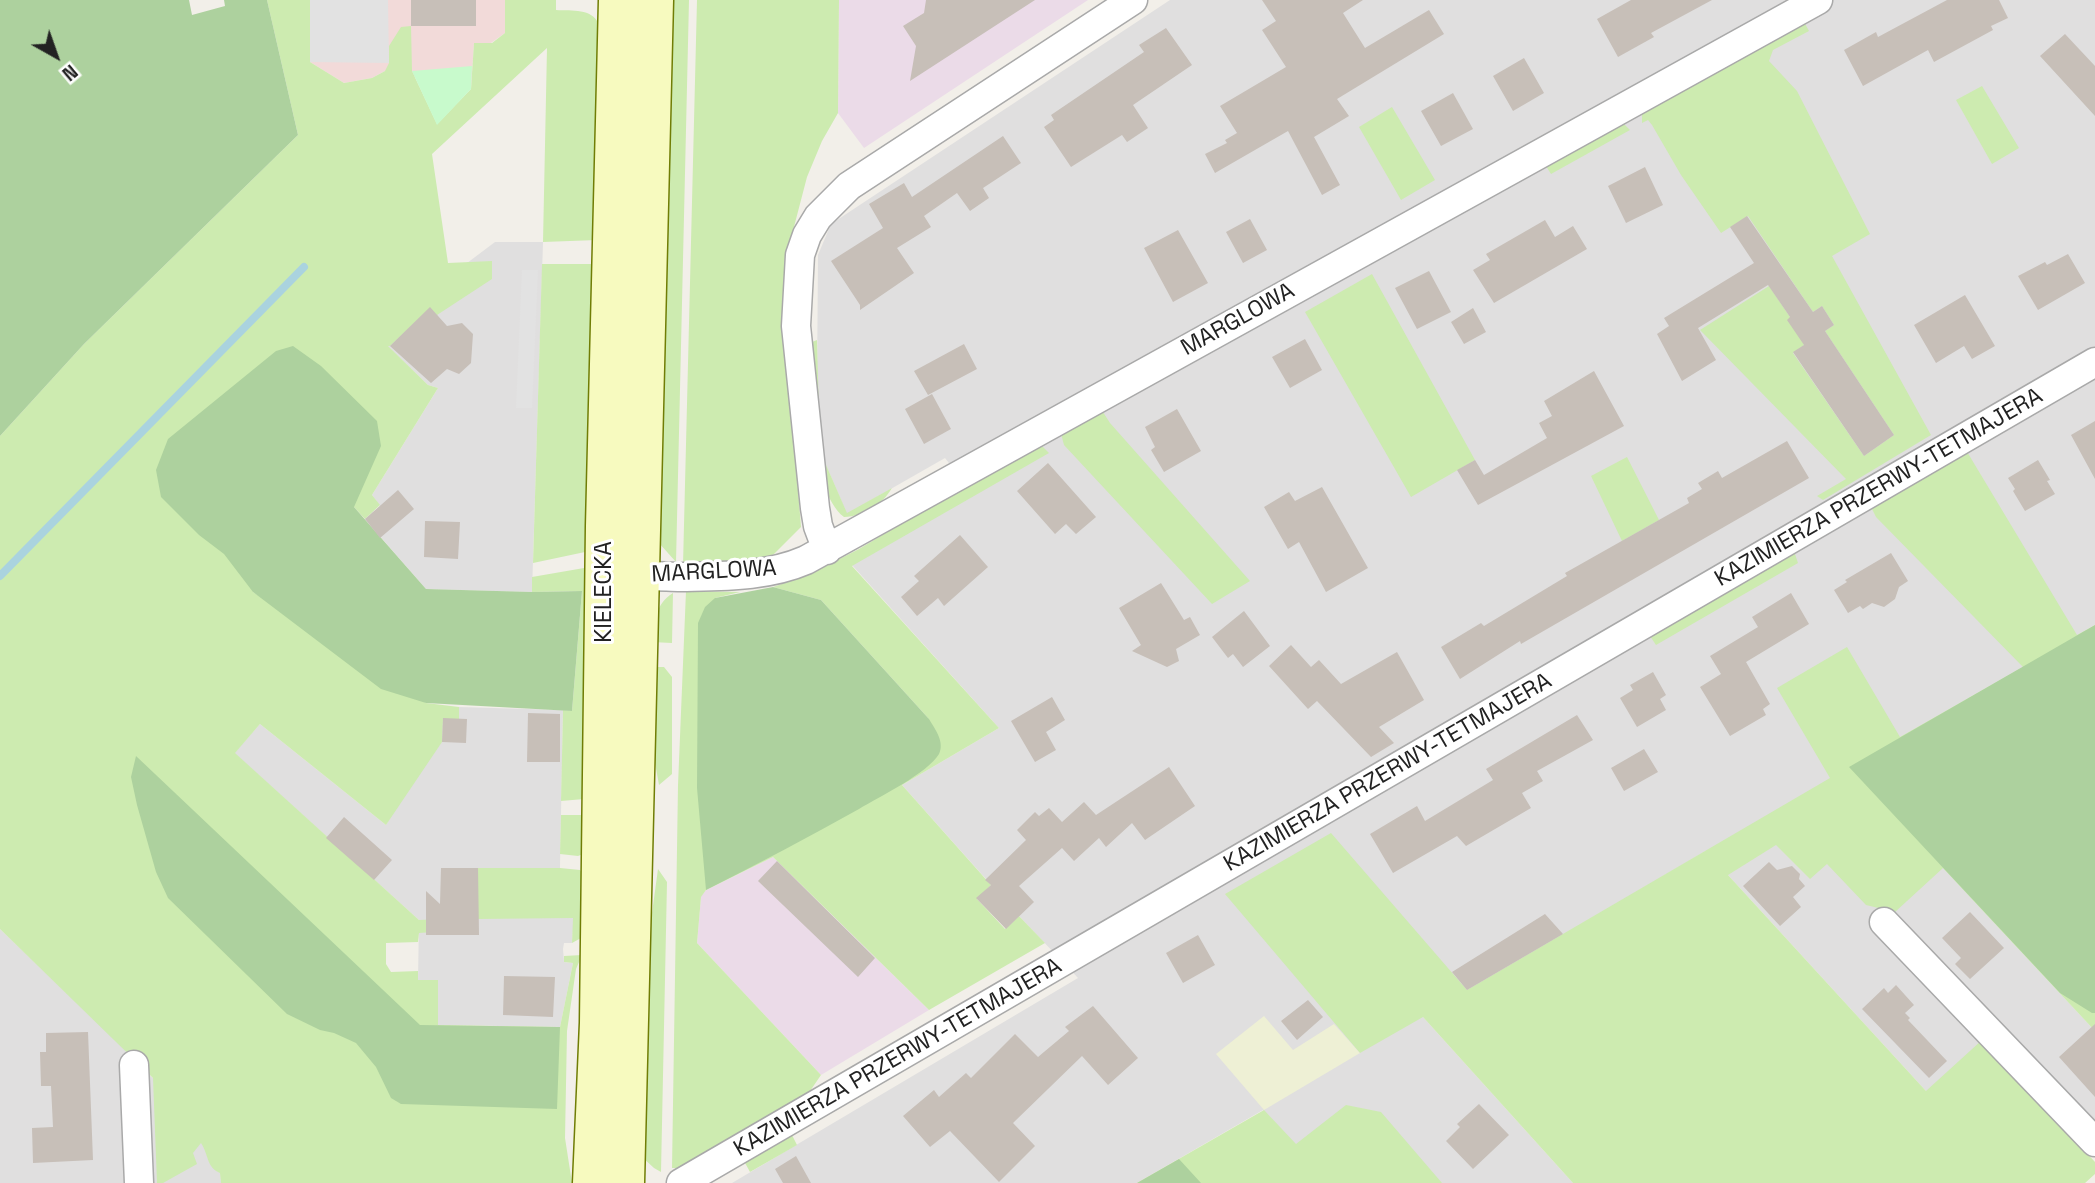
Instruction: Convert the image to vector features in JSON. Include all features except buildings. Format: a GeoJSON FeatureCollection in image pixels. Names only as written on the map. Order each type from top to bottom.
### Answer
{"type":"FeatureCollection","features":[{"type":"Feature","properties":{"kind":"main road","name":"KIELECKA"},"geometry":{"type":"LineString","coordinates":[[602,1180],[599,1023],[605,526],[618,0]]}},
{"type":"Feature","properties":{"kind":"main road","name":"KIELECKA"},"geometry":{"type":"LineString","coordinates":[[602,1180],[639,576],[654,0]]}},
{"type":"Feature","properties":{"kind":"street"},"geometry":{"type":"LineString","coordinates":[[827,550],[815,508],[796,326],[800,255],[807,235],[830,203],[849,186],[1133,0]]}},
{"type":"Feature","properties":{"kind":"street","name":"MARGLOWA"},"geometry":{"type":"LineString","coordinates":[[605,595],[619,584],[639,576],[769,573],[788,568],[827,550],[1818,0]]}},
{"type":"Feature","properties":{"kind":"street","name":"KAZIMIERZA PRZERWY-TETMAJERA"},"geometry":{"type":"LineString","coordinates":[[681,1183],[2095,362]]}},
{"type":"Feature","properties":{"kind":"street","name":"MARGLOWA"},"geometry":{"type":"LineString","coordinates":[[605,526],[617,552],[639,576]]}},
{"type":"Feature","properties":{"kind":"street"},"geometry":{"type":"LineString","coordinates":[[1884,922],[2095,1142]]}},
{"type":"Feature","properties":{"kind":"street"},"geometry":{"type":"LineString","coordinates":[[134,1065],[139,1183]]}},
{"type":"Feature","properties":{"kind":"shaded area"},"geometry":{"type":"Polygon","coordinates":[[[310,0],[505,0],[505,33],[491,43],[474,43],[471,89],[385,71],[372,78],[344,83],[310,62],[310,0]]]}},
{"type":"Feature","properties":{"kind":"shaded area"},"geometry":{"type":"Polygon","coordinates":[[[310,0],[388,0],[389,63],[310,62],[310,0]]]}},
{"type":"Feature","properties":{"kind":"shaded area"},"geometry":{"type":"Polygon","coordinates":[[[839,0],[1088,0],[864,148],[838,113],[839,0]]]}},
{"type":"Feature","properties":{"kind":"shaded area"},"geometry":{"type":"Polygon","coordinates":[[[1170,0],[2095,0],[2095,625],[1850,767],[2095,1031],[2095,1126],[1926,1091],[1706,851],[1423,1017],[1573,1183],[1331,1183],[1263,1110],[1137,1183],[732,1183],[1078,978],[902,785],[999,728],[852,565],[974,495],[945,458],[847,514],[820,451],[817,385],[818,255],[831,224],[1170,0]]]}},
{"type":"Feature","properties":{"kind":"shaded area"},"geometry":{"type":"Polygon","coordinates":[[[495,242],[543,242],[532,592],[426,589],[365,519],[380,506],[372,495],[438,388],[428,385],[374,333],[495,242]]]}},
{"type":"Feature","properties":{"kind":"shaded area"},"geometry":{"type":"Polygon","coordinates":[[[522,270],[538,270],[532,408],[516,408],[522,270]]]}},
{"type":"Feature","properties":{"kind":"shaded area"},"geometry":{"type":"Polygon","coordinates":[[[459,707],[563,710],[559,918],[574,918],[572,943],[564,943],[563,949],[564,962],[573,963],[560,1027],[438,1025],[438,981],[418,980],[419,920],[234,753],[260,724],[386,825],[443,718],[459,719],[459,707]]]}},
{"type":"Feature","properties":{"kind":"shaded area"},"geometry":{"type":"Polygon","coordinates":[[[773,857],[929,1010],[821,1075],[697,943],[701,896],[706,890],[773,857]]]}},
{"type":"Feature","properties":{"kind":"shaded area"},"geometry":{"type":"Polygon","coordinates":[[[0,929],[119,1043],[219,1147],[221,1183],[0,1183],[0,929]]]}},
{"type":"Feature","properties":{"kind":"green space"},"geometry":{"type":"Polygon","coordinates":[[[0,0],[189,0],[192,15],[225,6],[224,0],[267,0],[298,135],[84,344],[0,436],[0,0]]]}},
{"type":"Feature","properties":{"kind":"green space"},"geometry":{"type":"Polygon","coordinates":[[[267,0],[310,0],[310,62],[344,83],[372,78],[385,71],[389,63],[389,46],[401,27],[411,26],[412,71],[437,124],[471,89],[474,43],[492,43],[505,33],[505,0],[556,0],[556,10],[586,13],[599,24],[597,240],[543,242],[547,48],[432,154],[448,263],[492,261],[492,279],[437,315],[430,308],[388,346],[428,385],[438,388],[372,495],[380,505],[365,519],[354,507],[253,592],[426,703],[459,707],[459,719],[443,719],[442,742],[386,825],[260,724],[235,753],[419,920],[441,919],[433,932],[419,933],[418,942],[386,943],[386,964],[391,972],[418,971],[418,980],[438,980],[438,1025],[560,1027],[573,963],[564,962],[564,956],[582,955],[576,969],[567,1031],[565,1138],[572,1183],[221,1183],[220,1173],[210,1164],[201,1143],[193,1153],[197,1164],[163,1183],[157,1183],[153,1078],[0,929],[0,436],[84,344],[298,135],[267,0]]]}},
{"type":"Feature","properties":{"kind":"green space"},"geometry":{"type":"Polygon","coordinates":[[[667,0],[689,0],[676,562],[659,543],[667,0]]]}},
{"type":"Feature","properties":{"kind":"green space"},"geometry":{"type":"Polygon","coordinates":[[[697,0],[839,0],[838,113],[822,141],[807,177],[789,246],[785,327],[801,527],[774,554],[754,563],[683,565],[697,0]]]}},
{"type":"Feature","properties":{"kind":"green space"},"geometry":{"type":"Polygon","coordinates":[[[1803,20],[1809,31],[1773,50],[1769,61],[1797,91],[1870,234],[1832,256],[1931,435],[1823,500],[1817,496],[1846,479],[1700,330],[1769,286],[1790,317],[1804,345],[1793,353],[1864,456],[1894,435],[1825,331],[1834,325],[1822,306],[1813,312],[1748,216],[1721,233],[1681,175],[1652,125],[1648,120],[1642,123],[1642,109],[1803,20]]]}},
{"type":"Feature","properties":{"kind":"green space"},"geometry":{"type":"Polygon","coordinates":[[[472,66],[471,89],[437,125],[412,71],[472,66]]]}},
{"type":"Feature","properties":{"kind":"green space"},"geometry":{"type":"Polygon","coordinates":[[[1982,86],[2019,148],[1992,164],[1956,100],[1982,86]]]}},
{"type":"Feature","properties":{"kind":"green space"},"geometry":{"type":"Polygon","coordinates":[[[1392,107],[1435,180],[1401,200],[1359,127],[1392,107]]]}},
{"type":"Feature","properties":{"kind":"green space"},"geometry":{"type":"Polygon","coordinates":[[[1623,123],[1630,130],[1551,174],[1544,163],[1623,123]]]}},
{"type":"Feature","properties":{"kind":"green space"},"geometry":{"type":"Polygon","coordinates":[[[542,264],[595,264],[585,552],[533,563],[542,264]]]}},
{"type":"Feature","properties":{"kind":"green space"},"geometry":{"type":"Polygon","coordinates":[[[1372,274],[1475,460],[1411,497],[1305,312],[1372,274]]]}},
{"type":"Feature","properties":{"kind":"green space"},"geometry":{"type":"Polygon","coordinates":[[[817,340],[820,451],[847,513],[892,488],[878,504],[851,516],[844,517],[833,503],[818,462],[811,411],[807,344],[817,340]]]}},
{"type":"Feature","properties":{"kind":"green space"},"geometry":{"type":"Polygon","coordinates":[[[293,346],[321,366],[377,421],[381,446],[354,507],[426,589],[582,591],[572,711],[426,703],[381,689],[253,592],[224,554],[199,535],[161,497],[156,470],[168,439],[276,351],[293,346]]]}},
{"type":"Feature","properties":{"kind":"green space"},"geometry":{"type":"Polygon","coordinates":[[[1101,409],[1110,423],[1250,581],[1212,604],[1064,445],[1060,430],[1101,409]]]}},
{"type":"Feature","properties":{"kind":"green space"},"geometry":{"type":"Polygon","coordinates":[[[1032,445],[1043,447],[1049,453],[852,566],[999,728],[902,785],[991,885],[977,899],[1005,929],[1019,916],[1045,943],[929,1010],[773,857],[706,890],[701,897],[697,943],[821,1075],[808,1094],[681,1168],[672,1168],[678,785],[686,591],[740,592],[715,598],[929,719],[821,600],[773,587],[808,575],[859,549],[1032,445]]]}},
{"type":"Feature","properties":{"kind":"green space"},"geometry":{"type":"Polygon","coordinates":[[[1966,450],[2077,635],[2095,625],[2095,1031],[1943,868],[1895,912],[1866,905],[1827,864],[1810,879],[1776,845],[1728,875],[1926,1091],[1982,1040],[2095,1162],[2095,1174],[2085,1183],[1573,1183],[1423,1017],[1360,1053],[1225,894],[1331,833],[1467,990],[1830,778],[1777,688],[1847,647],[1900,737],[2023,667],[1876,517],[1870,505],[1966,450]]]}},
{"type":"Feature","properties":{"kind":"green space"},"geometry":{"type":"Polygon","coordinates":[[[1627,457],[1659,520],[1622,541],[1591,476],[1627,457]]]}},
{"type":"Feature","properties":{"kind":"green space"},"geometry":{"type":"Polygon","coordinates":[[[1793,548],[1798,563],[1656,645],[1648,633],[1793,548]]]}},
{"type":"Feature","properties":{"kind":"green space"},"geometry":{"type":"Polygon","coordinates":[[[589,569],[584,799],[561,801],[563,710],[572,711],[582,591],[532,592],[532,577],[589,569]]]}},
{"type":"Feature","properties":{"kind":"green space"},"geometry":{"type":"Polygon","coordinates":[[[773,587],[821,600],[929,719],[939,736],[941,749],[925,769],[902,784],[706,890],[697,788],[698,623],[705,607],[715,598],[773,587]]]}},
{"type":"Feature","properties":{"kind":"green space"},"geometry":{"type":"Polygon","coordinates":[[[673,593],[672,643],[652,642],[659,609],[673,593]]]}},
{"type":"Feature","properties":{"kind":"green space"},"geometry":{"type":"Polygon","coordinates":[[[2095,625],[2095,1013],[2092,1013],[2060,993],[1849,767],[2095,625]]]}},
{"type":"Feature","properties":{"kind":"green space"},"geometry":{"type":"Polygon","coordinates":[[[651,667],[664,667],[672,677],[672,774],[659,785],[652,746],[651,667]]]}},
{"type":"Feature","properties":{"kind":"green space"},"geometry":{"type":"Polygon","coordinates":[[[136,756],[420,1025],[560,1027],[557,1109],[401,1104],[391,1098],[376,1067],[356,1043],[287,1014],[168,898],[156,872],[137,805],[131,777],[136,756]]]}},
{"type":"Feature","properties":{"kind":"green space"},"geometry":{"type":"Polygon","coordinates":[[[561,815],[583,817],[583,854],[560,854],[561,815]]]}},
{"type":"Feature","properties":{"kind":"green space"},"geometry":{"type":"Polygon","coordinates":[[[478,868],[580,870],[581,938],[572,943],[573,918],[478,919],[478,868]]]}},
{"type":"Feature","properties":{"kind":"green space"},"geometry":{"type":"Polygon","coordinates":[[[658,869],[667,882],[661,1172],[642,1157],[643,979],[658,869]]]}},
{"type":"Feature","properties":{"kind":"green space"},"geometry":{"type":"Polygon","coordinates":[[[1264,1016],[1293,1050],[1334,1024],[1360,1053],[1264,1110],[1216,1054],[1264,1016]]]}},
{"type":"Feature","properties":{"kind":"green space"},"geometry":{"type":"Polygon","coordinates":[[[1346,1105],[1381,1112],[1442,1183],[1137,1183],[1264,1110],[1296,1144],[1346,1105]]]}},
{"type":"Feature","properties":{"kind":"green space"},"geometry":{"type":"Polygon","coordinates":[[[791,1133],[797,1145],[750,1172],[744,1161],[791,1133]]]}},
{"type":"Feature","properties":{"kind":"green space"},"geometry":{"type":"Polygon","coordinates":[[[1179,1159],[1201,1183],[1137,1183],[1179,1159]]]}},
{"type":"Feature","properties":{"kind":"waterway"},"geometry":{"type":"LineString","coordinates":[[0,576],[304,267]]}}]}
